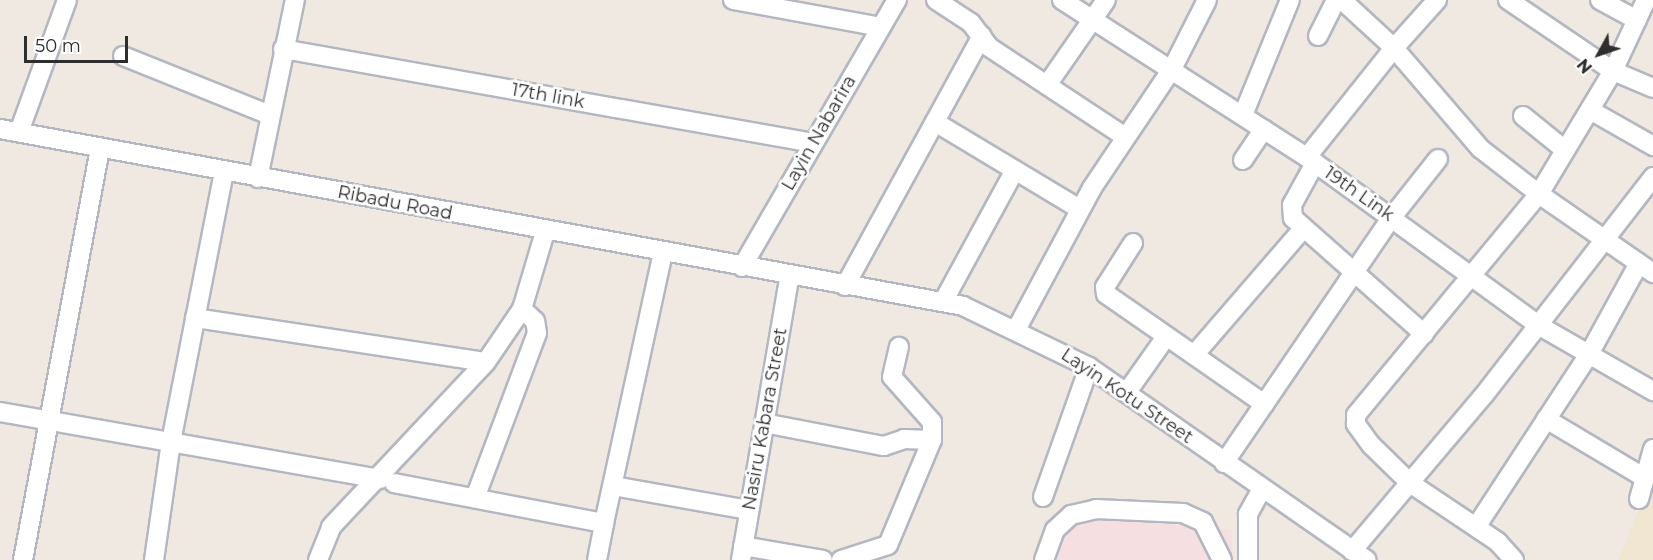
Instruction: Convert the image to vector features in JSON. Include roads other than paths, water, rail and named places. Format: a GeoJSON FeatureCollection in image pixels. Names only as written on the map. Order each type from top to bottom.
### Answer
{"type":"FeatureCollection","features":[{"type":"Feature","properties":{"kind":"street"},"geometry":{"type":"LineString","coordinates":[[19,132],[67,0]]}},
{"type":"Feature","properties":{"kind":"street"},"geometry":{"type":"LineString","coordinates":[[733,0],[765,3],[881,27]]}},
{"type":"Feature","properties":{"kind":"street","name":"Layin Nabarira"},"geometry":{"type":"LineString","coordinates":[[742,267],[897,0]]}},
{"type":"Feature","properties":{"kind":"street"},"geometry":{"type":"LineString","coordinates":[[936,0],[1047,85],[1124,136]]}},
{"type":"Feature","properties":{"kind":"street","name":"19th Link"},"geometry":{"type":"LineString","coordinates":[[1062,0],[1311,160],[1475,275],[1538,325],[1588,356],[1653,391]]}},
{"type":"Feature","properties":{"kind":"street"},"geometry":{"type":"LineString","coordinates":[[1047,85],[1106,0]]}},
{"type":"Feature","properties":{"kind":"street"},"geometry":{"type":"LineString","coordinates":[[1017,328],[1080,210],[1124,136],[1172,69],[1207,0]]}},
{"type":"Feature","properties":{"kind":"street"},"geometry":{"type":"LineString","coordinates":[[1243,115],[1290,0]]}},
{"type":"Feature","properties":{"kind":"street"},"geometry":{"type":"LineString","coordinates":[[1318,36],[1336,0]]}},
{"type":"Feature","properties":{"kind":"street"},"geometry":{"type":"LineString","coordinates":[[1342,0],[1394,48],[1481,149],[1604,244],[1645,269],[1476,527]]}},
{"type":"Feature","properties":{"kind":"street"},"geometry":{"type":"LineString","coordinates":[[1508,0],[1613,71],[1653,88]]}},
{"type":"Feature","properties":{"kind":"street"},"geometry":{"type":"LineString","coordinates":[[1600,0],[1637,20]]}},
{"type":"Feature","properties":{"kind":"street"},"geometry":{"type":"LineString","coordinates":[[1514,560],[1476,527],[1410,483],[1371,445],[1356,424],[1356,415],[1475,275],[1539,194],[1613,71],[1646,0]]}},
{"type":"Feature","properties":{"kind":"street"},"geometry":{"type":"LineString","coordinates":[[258,178],[291,1]]}},
{"type":"Feature","properties":{"kind":"street"},"geometry":{"type":"LineString","coordinates":[[1424,334],[1302,230],[1290,212],[1311,160],[1430,2]]}},
{"type":"Feature","properties":{"kind":"street"},"geometry":{"type":"LineString","coordinates":[[845,286],[982,36]]}},
{"type":"Feature","properties":{"kind":"street","name":"17th link"},"geometry":{"type":"LineString","coordinates":[[283,50],[813,143]]}},
{"type":"Feature","properties":{"kind":"street"},"geometry":{"type":"LineString","coordinates":[[123,56],[270,115]]}},
{"type":"Feature","properties":{"kind":"street"},"geometry":{"type":"LineString","coordinates":[[1590,110],[1653,146]]}},
{"type":"Feature","properties":{"kind":"street"},"geometry":{"type":"LineString","coordinates":[[1523,116],[1565,150]]}},
{"type":"Feature","properties":{"kind":"street"},"geometry":{"type":"LineString","coordinates":[[934,122],[1080,210]]}},
{"type":"Feature","properties":{"kind":"street","name":"Ribadu Road"},"geometry":{"type":"LineString","coordinates":[[0,129],[742,267],[789,278]]}},
{"type":"Feature","properties":{"kind":"street"},"geometry":{"type":"LineString","coordinates":[[1243,160],[1264,129]]}},
{"type":"Feature","properties":{"kind":"street"},"geometry":{"type":"LineString","coordinates":[[23,560],[47,420],[100,148]]}},
{"type":"Feature","properties":{"kind":"street"},"geometry":{"type":"LineString","coordinates":[[1224,463],[1392,217],[1438,159]]}},
{"type":"Feature","properties":{"kind":"street"},"geometry":{"type":"LineString","coordinates":[[943,302],[1015,170]]}},
{"type":"Feature","properties":{"kind":"street"},"geometry":{"type":"LineString","coordinates":[[154,560],[171,442],[224,172]]}},
{"type":"Feature","properties":{"kind":"street"},"geometry":{"type":"LineString","coordinates":[[1354,555],[1604,244],[1653,177]]}},
{"type":"Feature","properties":{"kind":"street"},"geometry":{"type":"LineString","coordinates":[[1194,355],[1302,230]]}},
{"type":"Feature","properties":{"kind":"street"},"geometry":{"type":"LineString","coordinates":[[318,560],[331,527],[387,482],[486,362],[522,309],[545,232]]}},
{"type":"Feature","properties":{"kind":"street"},"geometry":{"type":"LineString","coordinates":[[1133,243],[1105,291],[1166,337],[1264,404]]}},
{"type":"Feature","properties":{"kind":"street"},"geometry":{"type":"LineString","coordinates":[[597,560],[663,253]]}},
{"type":"Feature","properties":{"kind":"street","name":"Layin Kotu Street"},"geometry":{"type":"LineString","coordinates":[[789,278],[943,302],[1017,328],[1089,367],[1127,392],[1261,491],[1354,555]]}},
{"type":"Feature","properties":{"kind":"street","name":"Nasiru Kabara Street"},"geometry":{"type":"LineString","coordinates":[[742,553],[789,278]]}},
{"type":"Feature","properties":{"kind":"street"},"geometry":{"type":"LineString","coordinates":[[475,498],[537,333],[535,321],[522,309]]}},
{"type":"Feature","properties":{"kind":"street"},"geometry":{"type":"LineString","coordinates":[[195,318],[486,362]]}},
{"type":"Feature","properties":{"kind":"street"},"geometry":{"type":"LineString","coordinates":[[1127,392],[1166,337]]}},
{"type":"Feature","properties":{"kind":"street"},"geometry":{"type":"LineString","coordinates":[[841,560],[888,545],[932,440],[932,422],[892,378],[899,347]]}},
{"type":"Feature","properties":{"kind":"street"},"geometry":{"type":"LineString","coordinates":[[1043,496],[1089,367]]}},
{"type":"Feature","properties":{"kind":"street"},"geometry":{"type":"LineString","coordinates":[[0,412],[604,523]]}},
{"type":"Feature","properties":{"kind":"street"},"geometry":{"type":"LineString","coordinates":[[1546,419],[1645,478]]}},
{"type":"Feature","properties":{"kind":"street"},"geometry":{"type":"LineString","coordinates":[[765,423],[884,446],[904,439],[932,440]]}},
{"type":"Feature","properties":{"kind":"street"},"geometry":{"type":"LineString","coordinates":[[1639,500],[1653,449]]}},
{"type":"Feature","properties":{"kind":"street"},"geometry":{"type":"LineString","coordinates":[[613,486],[749,510]]}},
{"type":"Feature","properties":{"kind":"street"},"geometry":{"type":"LineString","coordinates":[[1248,560],[1248,514],[1261,491]]}},
{"type":"Feature","properties":{"kind":"street"},"geometry":{"type":"LineString","coordinates":[[1044,560],[1055,530],[1071,515],[1096,509],[1183,513],[1203,522],[1222,560]]}},
{"type":"Feature","properties":{"kind":"street"},"geometry":{"type":"LineString","coordinates":[[742,553],[823,560]]}}]}
